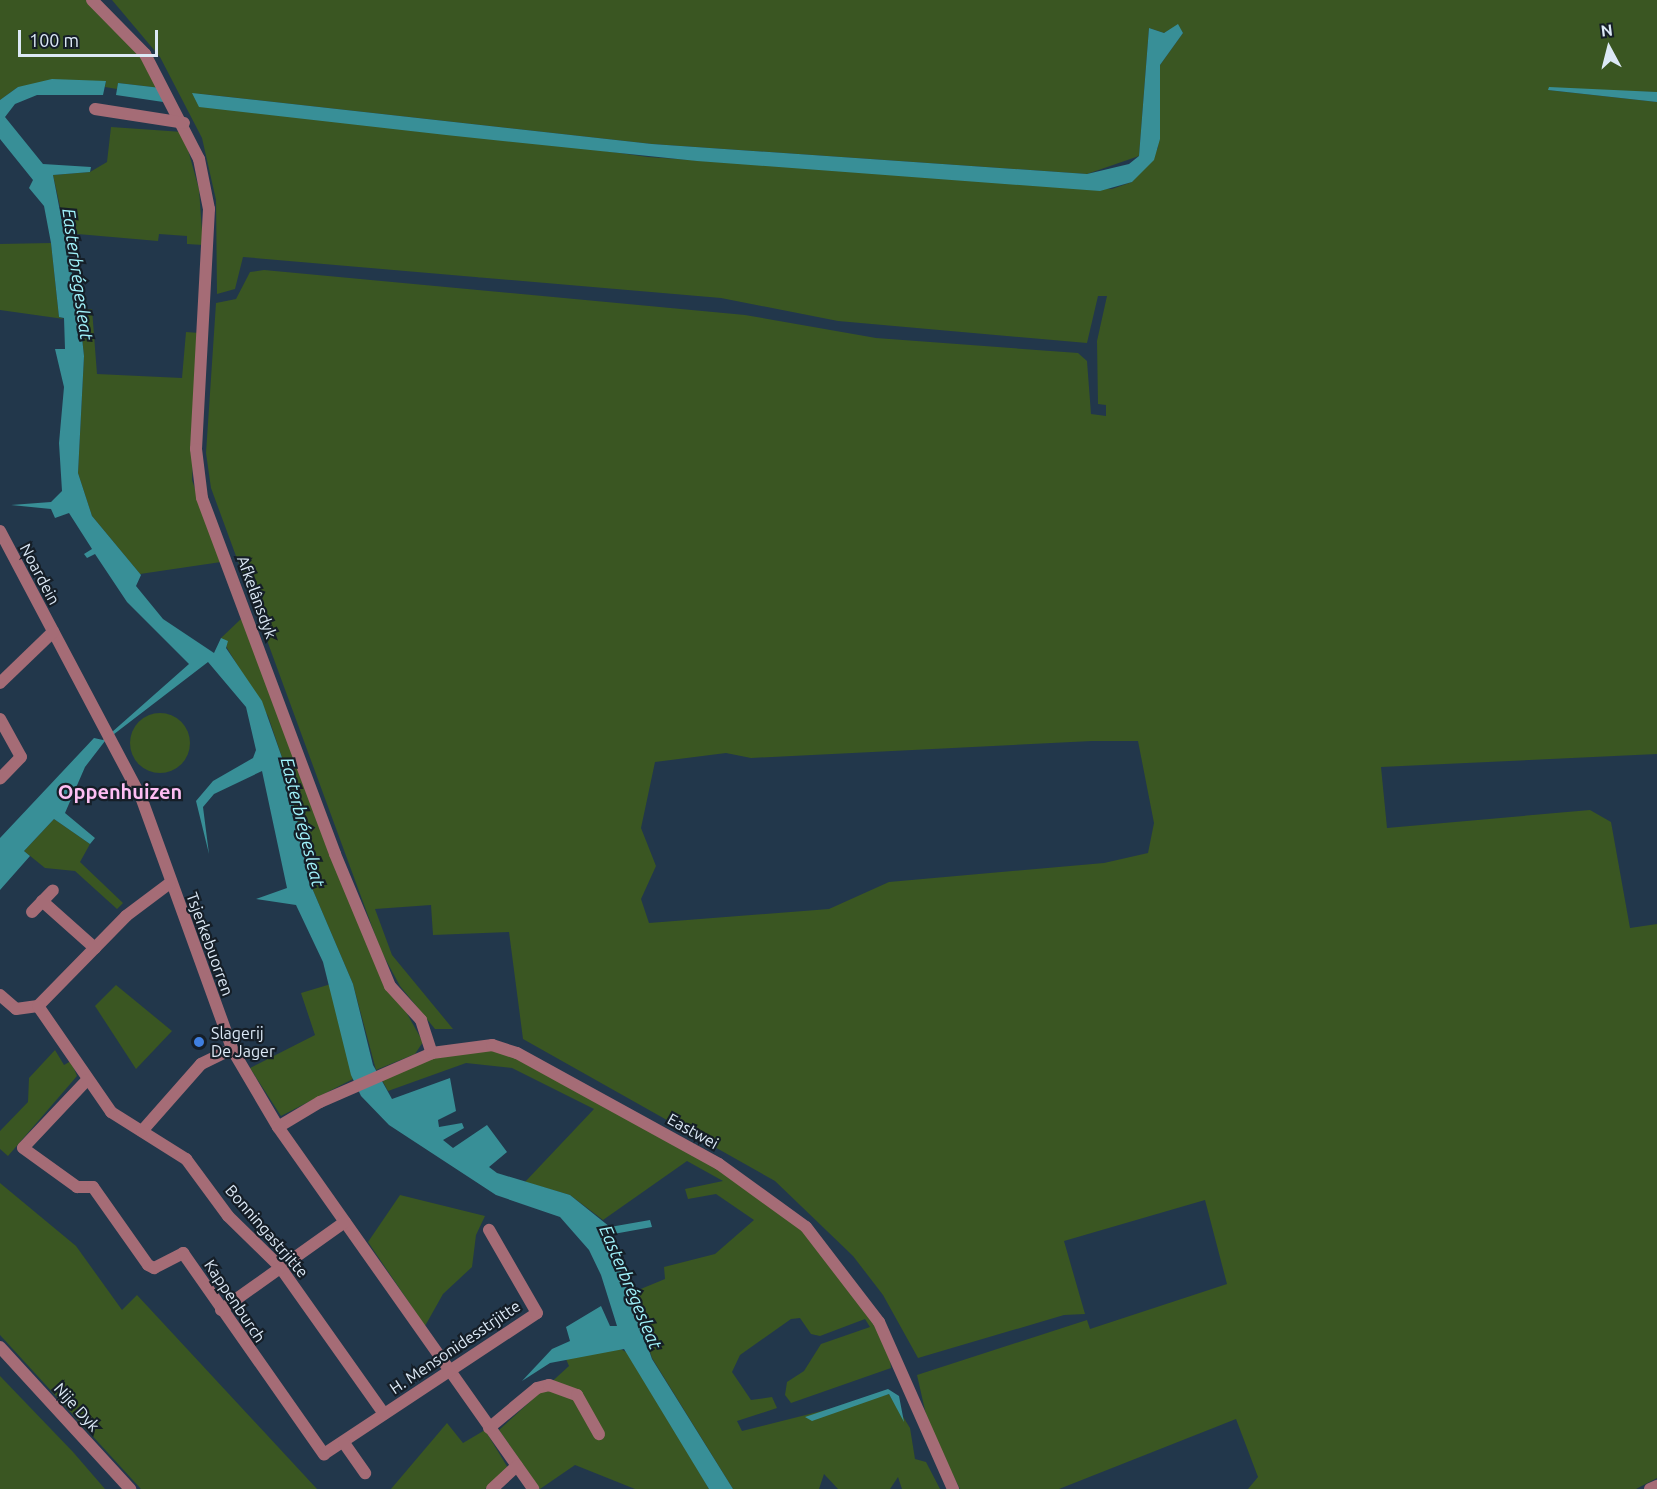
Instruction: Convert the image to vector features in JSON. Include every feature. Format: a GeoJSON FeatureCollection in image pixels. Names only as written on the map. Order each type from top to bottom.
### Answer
{"type":"FeatureCollection","features":[{"type":"Feature","properties":{"kind":"street","name":"Afkelânsdyk"},"geometry":{"type":"LineString","coordinates":[[92,0],[145,54],[184,123],[199,159],[209,209],[196,449],[202,498],[335,854],[390,986],[421,1020],[432,1053]]}},
{"type":"Feature","properties":{"kind":"street"},"geometry":{"type":"LineString","coordinates":[[95,110],[184,123]]}},
{"type":"Feature","properties":{"kind":"street","name":"Noardein"},"geometry":{"type":"LineString","coordinates":[[0,531],[53,632]]}},
{"type":"Feature","properties":{"kind":"street"},"geometry":{"type":"LineString","coordinates":[[0,683],[53,632]]}},
{"type":"Feature","properties":{"kind":"street","name":"Tsjerkebuorren"},"geometry":{"type":"LineString","coordinates":[[53,632],[116,742],[232,1049],[278,1127],[533,1489]]}},
{"type":"Feature","properties":{"kind":"street"},"geometry":{"type":"LineString","coordinates":[[0,719],[21,757],[0,780]]}},
{"type":"Feature","properties":{"kind":"street"},"geometry":{"type":"LineString","coordinates":[[0,995],[16,1009],[38,1006],[126,915],[170,883]]}},
{"type":"Feature","properties":{"kind":"street"},"geometry":{"type":"LineString","coordinates":[[32,912],[53,890]]}},
{"type":"Feature","properties":{"kind":"street"},"geometry":{"type":"LineString","coordinates":[[42,901],[95,948]]}},
{"type":"Feature","properties":{"kind":"street","name":"Bonningastrjitte"},"geometry":{"type":"LineString","coordinates":[[38,1006],[111,1112],[186,1159],[228,1216],[280,1267],[384,1414]]}},
{"type":"Feature","properties":{"kind":"street","name":"Eastwei"},"geometry":{"type":"LineString","coordinates":[[278,1127],[354,1086],[432,1053],[492,1045],[517,1053],[729,1170],[806,1227],[879,1322],[953,1489]]}},
{"type":"Feature","properties":{"kind":"street"},"geometry":{"type":"LineString","coordinates":[[142,1131],[201,1064],[232,1049]]}},
{"type":"Feature","properties":{"kind":"street","name":"Kappenburch"},"geometry":{"type":"LineString","coordinates":[[87,1080],[23,1148],[77,1187],[93,1187],[148,1265],[154,1268],[183,1253],[318,1450],[324,1454],[344,1443]]}},
{"type":"Feature","properties":{"kind":"street"},"geometry":{"type":"LineString","coordinates":[[221,1310],[345,1221]]}},
{"type":"Feature","properties":{"kind":"street","name":"H. Mensonidesstrjitte"},"geometry":{"type":"LineString","coordinates":[[344,1443],[448,1370],[537,1313],[489,1230]]}},
{"type":"Feature","properties":{"kind":"street","name":"Nije Dyk"},"geometry":{"type":"LineString","coordinates":[[0,1347],[130,1489]]}},
{"type":"Feature","properties":{"kind":"street"},"geometry":{"type":"LineString","coordinates":[[489,1428],[537,1388],[549,1385],[577,1395],[599,1434]]}},
{"type":"Feature","properties":{"kind":"street"},"geometry":{"type":"LineString","coordinates":[[344,1443],[365,1473]]}},
{"type":"Feature","properties":{"kind":"street"},"geometry":{"type":"LineString","coordinates":[[492,1489],[517,1466]]}},
{"type":"Feature","properties":{"kind":"street"},"geometry":{"type":"LineString","coordinates":[[1650,1489],[1657,1486]]}},
{"type":"Feature","properties":{"kind":"shaded area"},"geometry":{"type":"Polygon","coordinates":[[[0,0],[89,0],[128,38],[161,88],[118,83],[117,89],[105,87],[106,81],[18,87],[0,100],[0,0]]]}},
{"type":"Feature","properties":{"kind":"shaded area"},"geometry":{"type":"Polygon","coordinates":[[[112,0],[1657,0],[1657,92],[1548,90],[1657,102],[1657,754],[1381,767],[1387,828],[1590,810],[1611,822],[1630,928],[1657,924],[1657,1478],[1636,1489],[1248,1489],[1258,1477],[1236,1419],[1059,1489],[960,1489],[929,1428],[917,1375],[1087,1320],[1090,1329],[1227,1284],[1205,1200],[1064,1241],[1085,1314],[1064,1315],[918,1358],[883,1295],[853,1256],[775,1181],[523,1039],[509,932],[433,935],[431,905],[375,909],[392,955],[453,1029],[435,1029],[400,986],[381,951],[211,488],[206,453],[216,303],[236,299],[250,272],[264,270],[745,315],[876,338],[1078,353],[1087,361],[1091,414],[1106,416],[1106,405],[1098,404],[1097,341],[1107,296],[1098,296],[1087,343],[838,321],[721,298],[243,257],[235,289],[217,294],[216,200],[202,138],[160,57],[112,0]],[[1178,25],[1164,33],[1149,28],[1139,156],[1087,174],[652,144],[193,93],[648,157],[1112,189],[1132,182],[1158,148],[1160,65],[1183,33],[1178,25]],[[1092,741],[751,758],[726,753],[655,762],[641,828],[656,866],[641,899],[649,923],[829,909],[889,882],[1104,863],[1148,853],[1154,823],[1138,741],[1092,741]]]}},
{"type":"Feature","properties":{"kind":"shaded area"},"geometry":{"type":"Polygon","coordinates":[[[1178,24],[1183,33],[1160,65],[1160,139],[1154,160],[1132,182],[1100,191],[697,161],[446,135],[199,107],[192,93],[652,144],[1087,174],[1129,164],[1139,156],[1149,28],[1164,33],[1178,24]]]}},
{"type":"Feature","properties":{"kind":"shaded area"},"geometry":{"type":"Polygon","coordinates":[[[52,79],[106,81],[103,95],[37,95],[15,104],[5,117],[43,164],[91,167],[90,172],[53,175],[79,310],[84,356],[78,473],[92,516],[141,575],[136,586],[163,619],[214,653],[221,638],[228,641],[226,648],[262,701],[286,769],[312,888],[353,984],[373,1065],[392,1099],[450,1078],[456,1111],[438,1120],[439,1127],[462,1123],[464,1128],[443,1140],[453,1148],[487,1125],[507,1152],[489,1167],[497,1173],[570,1195],[610,1227],[650,1220],[652,1227],[608,1235],[652,1359],[733,1489],[709,1489],[624,1349],[550,1363],[522,1381],[552,1349],[570,1341],[566,1327],[601,1306],[610,1326],[617,1326],[601,1275],[589,1250],[560,1217],[496,1195],[389,1125],[361,1096],[351,1075],[323,962],[296,905],[256,899],[287,888],[262,771],[214,794],[203,807],[209,854],[196,801],[213,781],[253,758],[256,750],[246,707],[208,662],[105,741],[85,767],[65,813],[95,838],[90,844],[54,819],[24,851],[30,856],[0,890],[0,838],[94,738],[103,740],[189,664],[127,602],[95,554],[87,558],[84,554],[92,549],[69,513],[55,518],[51,509],[11,505],[51,502],[62,491],[59,443],[64,387],[55,349],[65,349],[64,318],[59,317],[51,243],[44,206],[29,188],[33,180],[0,139],[0,100],[18,87],[52,79]]]}},
{"type":"Feature","properties":{"kind":"shaded area"},"geometry":{"type":"Polygon","coordinates":[[[118,83],[161,88],[170,103],[116,95],[118,83]]]}},
{"type":"Feature","properties":{"kind":"shaded area"},"geometry":{"type":"Polygon","coordinates":[[[1549,87],[1657,92],[1657,102],[1548,90],[1549,87]]]}},
{"type":"Feature","properties":{"kind":"shaded area"},"geometry":{"type":"Polygon","coordinates":[[[111,127],[183,132],[199,189],[203,245],[187,244],[187,236],[159,234],[158,241],[66,233],[53,175],[90,172],[107,162],[111,127]]]}},
{"type":"Feature","properties":{"kind":"shaded area"},"geometry":{"type":"Polygon","coordinates":[[[51,243],[59,317],[64,319],[0,310],[0,244],[51,243]]]}},
{"type":"Feature","properties":{"kind":"shaded area"},"geometry":{"type":"Polygon","coordinates":[[[92,309],[97,374],[182,378],[186,332],[200,333],[192,480],[221,562],[140,574],[92,516],[78,473],[84,356],[79,310],[92,309]]]}},
{"type":"Feature","properties":{"kind":"shaded area"},"geometry":{"type":"Polygon","coordinates":[[[242,618],[374,955],[423,1042],[415,1054],[376,1070],[353,984],[312,888],[286,769],[268,716],[221,638],[242,618]]]}},
{"type":"Feature","properties":{"kind":"shaded area"},"geometry":{"type":"Polygon","coordinates":[[[160,713],[181,722],[190,743],[181,764],[160,773],[139,764],[130,743],[139,722],[160,713]]]}},
{"type":"Feature","properties":{"kind":"shaded area"},"geometry":{"type":"Polygon","coordinates":[[[54,819],[90,844],[80,862],[123,903],[117,909],[75,871],[45,868],[24,851],[54,819]]]}},
{"type":"Feature","properties":{"kind":"shaded area"},"geometry":{"type":"Polygon","coordinates":[[[331,984],[353,1079],[281,1116],[250,1068],[315,1035],[301,993],[331,984]]]}},
{"type":"Feature","properties":{"kind":"shaded area"},"geometry":{"type":"Polygon","coordinates":[[[116,985],[172,1031],[136,1069],[95,1006],[116,985]]]}},
{"type":"Feature","properties":{"kind":"shaded area"},"geometry":{"type":"Polygon","coordinates":[[[480,1047],[508,1054],[737,1178],[787,1215],[850,1282],[889,1352],[891,1368],[791,1403],[785,1395],[787,1382],[804,1371],[821,1344],[870,1327],[865,1319],[820,1336],[811,1334],[800,1318],[791,1319],[740,1355],[732,1372],[751,1400],[772,1397],[777,1408],[737,1421],[742,1431],[889,1394],[910,1428],[915,1459],[926,1462],[940,1489],[902,1489],[898,1477],[890,1489],[838,1489],[824,1474],[819,1489],[733,1489],[652,1358],[631,1293],[665,1279],[664,1267],[715,1254],[754,1220],[716,1194],[688,1199],[685,1189],[723,1181],[687,1161],[603,1220],[570,1195],[525,1182],[594,1109],[512,1068],[466,1063],[388,1091],[382,1080],[441,1053],[480,1047]]]}},
{"type":"Feature","properties":{"kind":"shaded area"},"geometry":{"type":"Polygon","coordinates":[[[55,1050],[64,1065],[71,1061],[77,1076],[8,1156],[0,1149],[0,1131],[28,1102],[29,1078],[55,1050]]]}},
{"type":"Feature","properties":{"kind":"shaded area"},"geometry":{"type":"Polygon","coordinates":[[[0,1183],[76,1246],[122,1310],[137,1295],[317,1489],[141,1489],[0,1335],[0,1183]]]}},
{"type":"Feature","properties":{"kind":"shaded area"},"geometry":{"type":"Polygon","coordinates":[[[400,1195],[485,1216],[476,1235],[472,1267],[443,1294],[425,1326],[368,1242],[400,1195]]]}},
{"type":"Feature","properties":{"kind":"shaded area"},"geometry":{"type":"Polygon","coordinates":[[[619,1348],[633,1356],[709,1489],[635,1489],[575,1465],[540,1489],[499,1430],[569,1366],[566,1359],[619,1348]]]}},
{"type":"Feature","properties":{"kind":"shaded area"},"geometry":{"type":"Polygon","coordinates":[[[0,1376],[73,1452],[105,1489],[0,1489],[0,1376]]]}},
{"type":"Feature","properties":{"kind":"shaded area"},"geometry":{"type":"Polygon","coordinates":[[[888,1389],[899,1396],[904,1422],[889,1394],[812,1421],[805,1417],[888,1389]]]}},
{"type":"Feature","properties":{"kind":"shaded area"},"geometry":{"type":"Polygon","coordinates":[[[447,1423],[463,1443],[485,1430],[508,1468],[485,1489],[391,1489],[447,1423]]]}},
{"type":"Feature","properties":{"kind":"place","name":"Slagerij De Jager"},"geometry":{"type":"Point","coordinates":[199,1042]}},
{"type":"Feature","properties":{"kind":"district","name":"Oppenhuizen"},"geometry":{"type":"Point","coordinates":[120,791]}},
{"type":"Feature","properties":{"kind":"water label","name":"Easterbrégesleat"},"geometry":{"type":"Point","coordinates":[78,274]}},
{"type":"Feature","properties":{"kind":"water label","name":"Easterbrégesleat"},"geometry":{"type":"Point","coordinates":[303,822]}},
{"type":"Feature","properties":{"kind":"water label","name":"Easterbrégesleat"},"geometry":{"type":"Point","coordinates":[631,1287]}}]}
